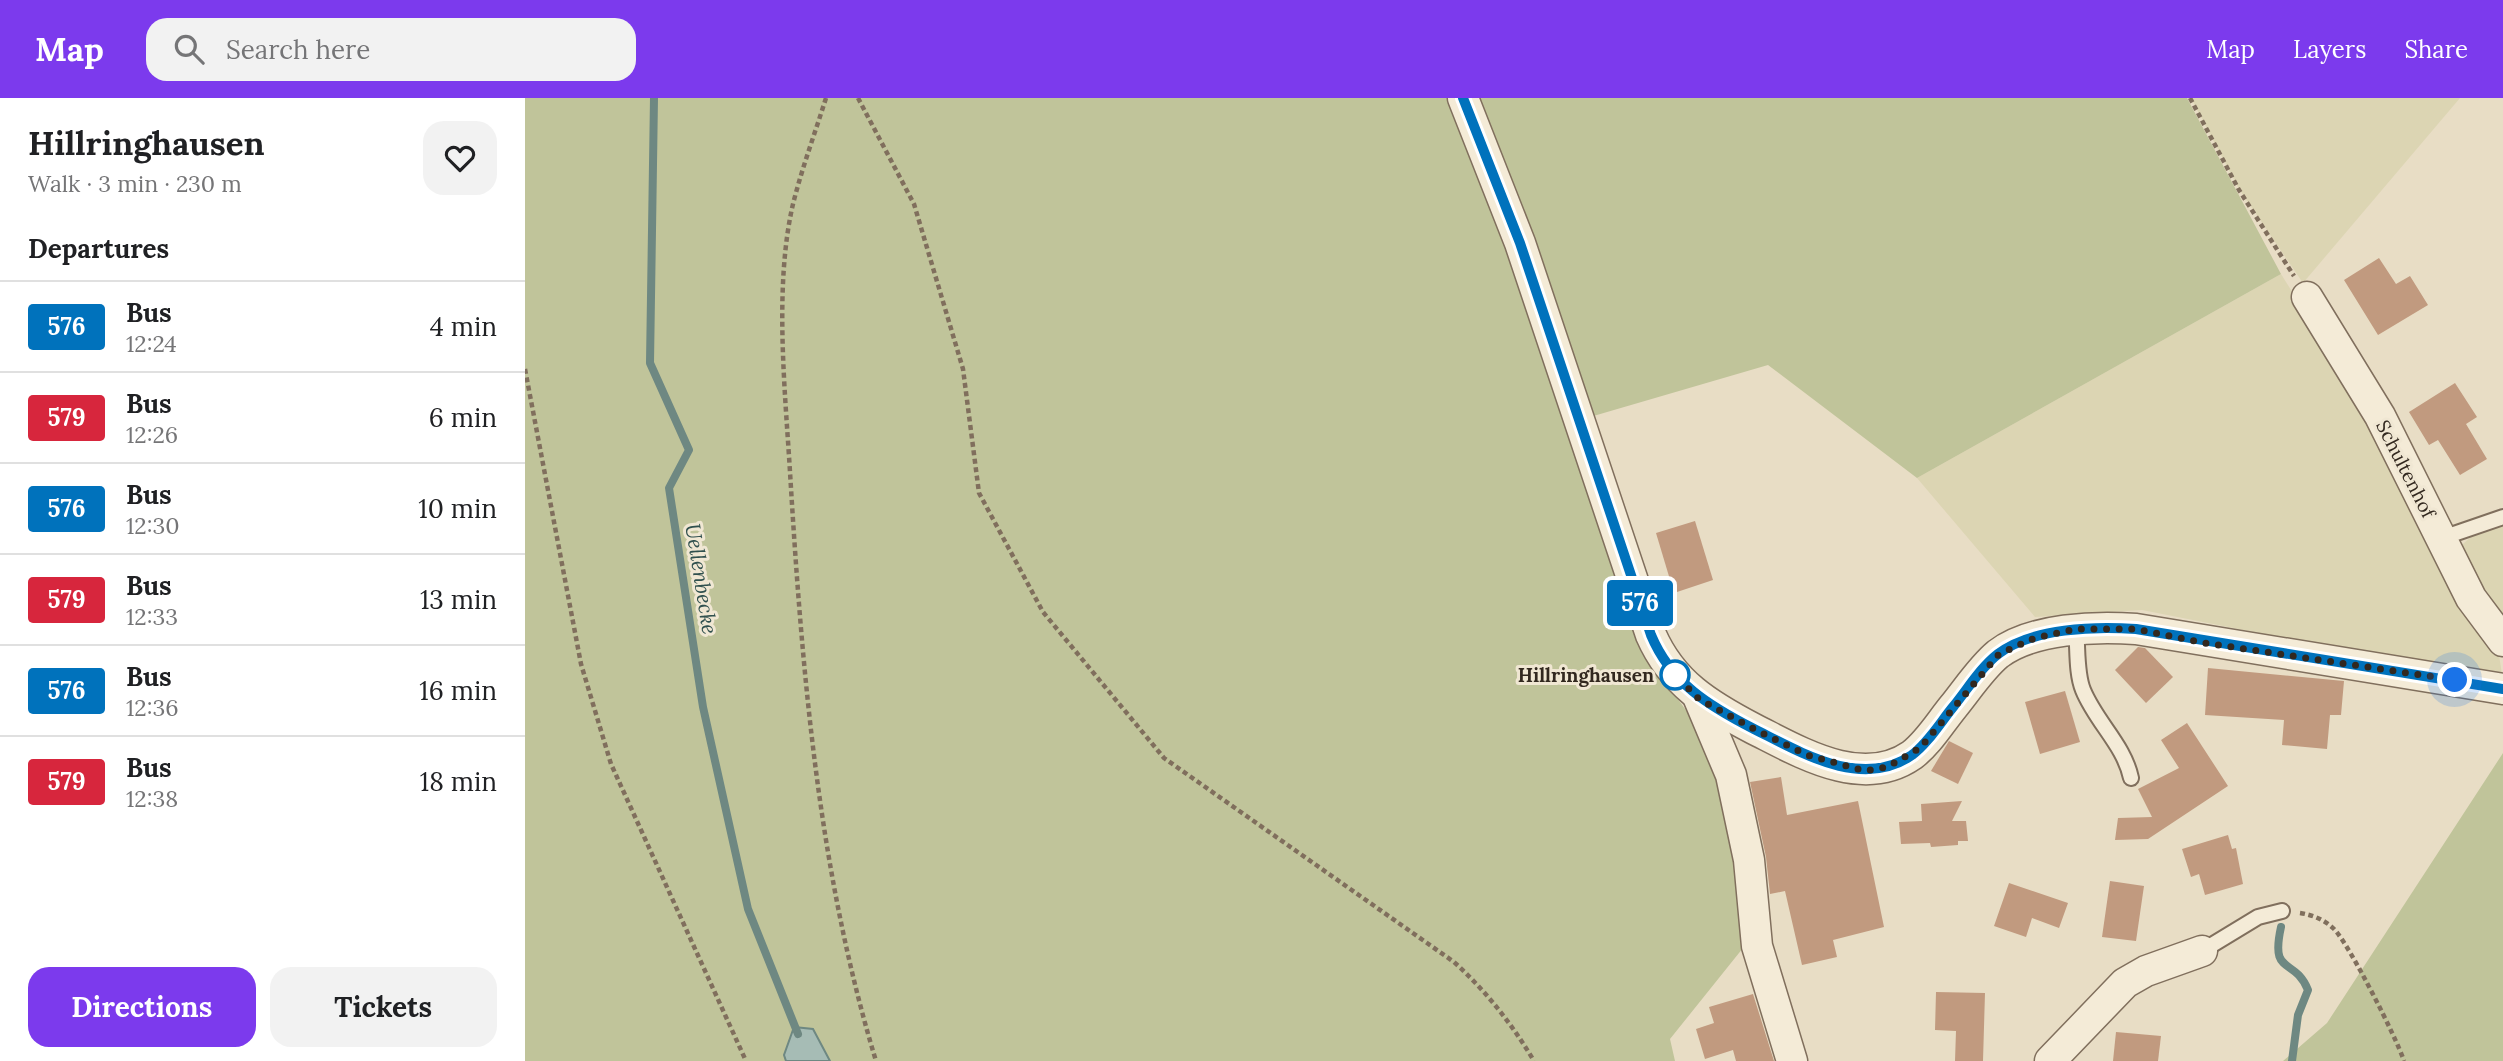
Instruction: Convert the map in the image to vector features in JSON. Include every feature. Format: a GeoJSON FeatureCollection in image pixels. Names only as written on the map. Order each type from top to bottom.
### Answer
{"type":"FeatureCollection","features":[{"type":"Feature","properties":{"kind":"street"},"geometry":{"type":"LineString","coordinates":[[1463,98],[1520,243],[1656,647],[1679,680],[1699,699],[1807,755],[1853,768],[1877,770],[1898,762],[1920,748],[1999,654],[2028,640],[2076,629],[2136,629],[2503,689]]}},
{"type":"Feature","properties":{"kind":"street","name":"Schultenhof"},"geometry":{"type":"LineString","coordinates":[[2307,297],[2380,416],[2472,598],[2503,641]]}},
{"type":"Feature","properties":{"kind":"street"},"geometry":{"type":"LineString","coordinates":[[1699,699],[1731,775],[1749,860],[1758,946],[1792,1061]]}},
{"type":"Feature","properties":{"kind":"street"},"geometry":{"type":"LineString","coordinates":[[2050,1061],[2125,983],[2146,971],[2202,951]]}},
{"type":"Feature","properties":{"kind":"lane"},"geometry":{"type":"LineString","coordinates":[[2441,538],[2503,517]]}},
{"type":"Feature","properties":{"kind":"lane"},"geometry":{"type":"LineString","coordinates":[[2076,629],[2082,688],[2105,730],[2127,759],[2131,778]]}},
{"type":"Feature","properties":{"kind":"lane"},"geometry":{"type":"LineString","coordinates":[[2202,951],[2258,917],[2282,911]]}},
{"type":"Feature","properties":{"kind":"path"},"geometry":{"type":"LineString","coordinates":[[826,98],[793,205],[782,303],[785,401],[800,650],[816,775],[834,886],[876,1061]]}},
{"type":"Feature","properties":{"kind":"path"},"geometry":{"type":"LineString","coordinates":[[858,98],[914,204],[963,369],[979,494],[1043,612],[1164,758],[1454,962],[1490,999],[1518,1034],[1534,1061]]}},
{"type":"Feature","properties":{"kind":"path"},"geometry":{"type":"LineString","coordinates":[[2190,98],[2239,190],[2307,297]]}},
{"type":"Feature","properties":{"kind":"path"},"geometry":{"type":"LineString","coordinates":[[525,369],[581,664],[611,764],[746,1061]]}},
{"type":"Feature","properties":{"kind":"path"},"geometry":{"type":"LineString","coordinates":[[2282,911],[2322,919],[2337,931],[2404,1061]]}},
{"type":"Feature","properties":{"kind":"shaded area"},"geometry":{"type":"Polygon","coordinates":[[[2191,98],[2460,98],[2303,283],[2239,189],[2191,98]]]}},
{"type":"Feature","properties":{"kind":"shaded area"},"geometry":{"type":"Polygon","coordinates":[[[2281,274],[2373,421],[2432,546],[2499,655],[2503,681],[2142,610],[2035,617],[1917,478],[2281,274]]]}},
{"type":"Feature","properties":{"kind":"shaded area"},"geometry":{"type":"Polygon","coordinates":[[[2503,521],[2503,627],[2459,559],[2463,544],[2480,529],[2503,521]]]}},
{"type":"Feature","properties":{"kind":"green space"},"geometry":{"type":"Polygon","coordinates":[[[525,98],[1453,98],[1661,676],[1696,724],[1724,776],[1747,943],[1670,1039],[1675,1061],[830,1061],[813,1029],[784,1054],[786,1061],[525,1061],[525,98]]]}},
{"type":"Feature","properties":{"kind":"green space"},"geometry":{"type":"Polygon","coordinates":[[[1471,98],[2187,98],[2281,274],[1917,478],[1768,365],[1590,417],[1471,98]]]}},
{"type":"Feature","properties":{"kind":"green space"},"geometry":{"type":"Polygon","coordinates":[[[2503,753],[2503,1061],[2283,1061],[2327,1023],[2503,753]]]}},
{"type":"Feature","properties":{"kind":"water"},"geometry":{"type":"Polygon","coordinates":[[[794,1027],[813,1029],[830,1061],[786,1061],[784,1055],[794,1027]]]}},
{"type":"Feature","properties":{"kind":"building"},"geometry":{"type":"Polygon","coordinates":[[[2379,258],[2396,284],[2410,276],[2428,305],[2378,335],[2344,280],[2379,258]]]}},
{"type":"Feature","properties":{"kind":"building"},"geometry":{"type":"Polygon","coordinates":[[[2455,383],[2477,417],[2466,424],[2487,459],[2460,475],[2438,440],[2429,445],[2409,412],[2455,383]]]}},
{"type":"Feature","properties":{"kind":"building"},"geometry":{"type":"Polygon","coordinates":[[[1695,521],[1713,580],[1674,593],[1656,533],[1695,521]]]}},
{"type":"Feature","properties":{"kind":"building"},"geometry":{"type":"Polygon","coordinates":[[[2138,647],[2145,648],[2173,677],[2146,703],[2115,670],[2138,647]]]}},
{"type":"Feature","properties":{"kind":"building"},"geometry":{"type":"Polygon","coordinates":[[[2208,668],[2344,681],[2341,715],[2330,715],[2327,749],[2282,745],[2284,720],[2205,715],[2208,668]]]}},
{"type":"Feature","properties":{"kind":"building"},"geometry":{"type":"Polygon","coordinates":[[[2065,691],[2080,742],[2040,754],[2025,702],[2065,691]]]}},
{"type":"Feature","properties":{"kind":"building"},"geometry":{"type":"Polygon","coordinates":[[[2187,723],[2228,786],[2148,839],[2115,840],[2118,818],[2152,817],[2138,789],[2179,768],[2161,740],[2187,723]]]}},
{"type":"Feature","properties":{"kind":"building"},"geometry":{"type":"Polygon","coordinates":[[[1949,741],[1973,753],[1958,784],[1931,771],[1949,741]]]}},
{"type":"Feature","properties":{"kind":"building"},"geometry":{"type":"Polygon","coordinates":[[[1781,777],[1787,815],[1858,801],[1884,927],[1833,940],[1837,957],[1802,965],[1785,891],[1770,894],[1766,857],[1750,782],[1781,777]]]}},
{"type":"Feature","properties":{"kind":"building"},"geometry":{"type":"Polygon","coordinates":[[[1962,801],[1952,821],[1966,821],[1968,841],[1958,841],[1958,845],[1931,847],[1930,843],[1901,844],[1899,822],[1922,821],[1921,804],[1962,801]]]}},
{"type":"Feature","properties":{"kind":"building"},"geometry":{"type":"Polygon","coordinates":[[[2228,835],[2232,849],[2236,848],[2243,884],[2205,895],[2199,874],[2191,877],[2182,849],[2228,835]]]}},
{"type":"Feature","properties":{"kind":"building"},"geometry":{"type":"Polygon","coordinates":[[[2110,881],[2144,886],[2136,941],[2102,937],[2110,881]]]}},
{"type":"Feature","properties":{"kind":"building"},"geometry":{"type":"Polygon","coordinates":[[[2009,883],[2068,903],[2059,928],[2032,918],[2026,937],[1994,926],[2009,883]]]}},
{"type":"Feature","properties":{"kind":"building"},"geometry":{"type":"Polygon","coordinates":[[[1936,992],[1985,993],[1983,1061],[1955,1061],[1956,1031],[1935,1030],[1936,992]]]}},
{"type":"Feature","properties":{"kind":"building"},"geometry":{"type":"Polygon","coordinates":[[[1753,994],[1774,1061],[1736,1061],[1733,1050],[1705,1059],[1696,1029],[1714,1023],[1709,1007],[1753,994]]]}},
{"type":"Feature","properties":{"kind":"building"},"geometry":{"type":"Polygon","coordinates":[[[2116,1032],[2161,1036],[2158,1061],[2113,1061],[2116,1032]]]}},
{"type":"Feature","properties":{"kind":"waterway","name":"Uellenbecke"},"geometry":{"type":"LineString","coordinates":[[654,98],[650,363],[689,450],[669,488],[703,707],[748,909],[798,1034]]}},
{"type":"Feature","properties":{"kind":"waterway"},"geometry":{"type":"LineString","coordinates":[[2281,927],[2278,943],[2281,960],[2296,973],[2308,990],[2298,1015],[2292,1061]]}},
{"type":"Feature","properties":{"kind":"bus line","name":"576"},"geometry":{"type":"LineString","coordinates":[[1463,98],[1520,243],[1651,635],[1673,673],[1699,699],[1807,755],[1865,771],[1887,767],[1920,748],[1988,664],[2008,648],[2035,638],[2094,626],[2136,629],[2205,643],[2433,676],[2503,689]]}},
{"type":"Feature","properties":{"kind":"place","name":"Hillringhausen"},"geometry":{"type":"Point","coordinates":[1675,675]}},
{"type":"Feature","properties":{"kind":"route"},"geometry":{"type":"LineString","coordinates":[[1675,675],[1673,673],[1685,687],[1699,699],[1756,730],[1807,755],[1865,771],[1887,767],[1920,748],[1988,664],[2008,648],[2035,638],[2094,626],[2136,629],[2205,643],[2455,680]]}}]}
